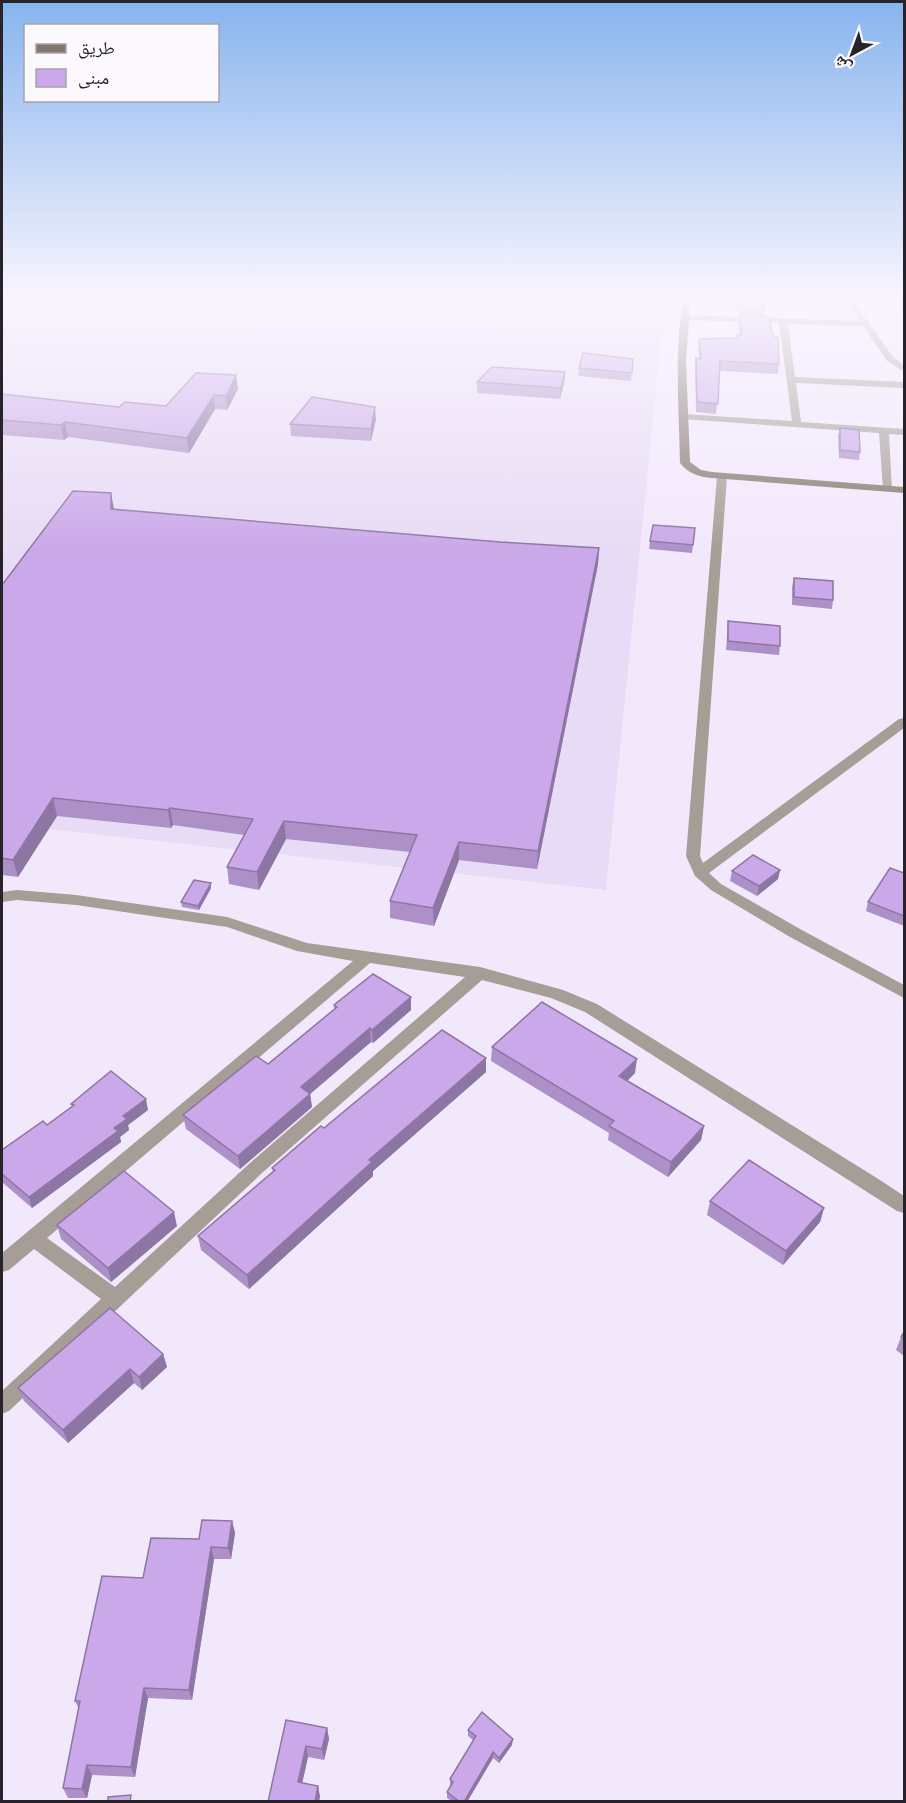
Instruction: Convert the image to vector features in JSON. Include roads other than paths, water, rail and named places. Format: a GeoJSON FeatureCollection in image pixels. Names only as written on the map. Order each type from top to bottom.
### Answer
{"type":"FeatureCollection","features":[{"type":"Feature","properties":{"kind":"main road"},"geometry":{"type":"LineString","coordinates":[[682,383],[685,464],[694,471],[722,476],[904,490]]}},
{"type":"Feature","properties":{"kind":"street"},"geometry":{"type":"LineString","coordinates":[[791,383],[797,425]]}},
{"type":"Feature","properties":{"kind":"street"},"geometry":{"type":"LineString","coordinates":[[862,383],[904,385]]}},
{"type":"Feature","properties":{"kind":"street"},"geometry":{"type":"LineString","coordinates":[[684,417],[904,432]]}},
{"type":"Feature","properties":{"kind":"street"},"geometry":{"type":"LineString","coordinates":[[884,431],[888,489]]}},
{"type":"Feature","properties":{"kind":"street"},"geometry":{"type":"LineString","coordinates":[[722,476],[693,856],[700,873],[716,887],[904,992]]}},
{"type":"Feature","properties":{"kind":"street"},"geometry":{"type":"LineString","coordinates":[[700,873],[904,722]]}},
{"type":"Feature","properties":{"kind":"street"},"geometry":{"type":"LineString","coordinates":[[2,897],[16,895],[76,900],[227,922],[246,927],[280,942],[366,958],[480,973],[530,984],[591,1008],[904,1206]]}},
{"type":"Feature","properties":{"kind":"street"},"geometry":{"type":"LineString","coordinates":[[2,1264],[366,958]]}},
{"type":"Feature","properties":{"kind":"street"},"geometry":{"type":"LineString","coordinates":[[2,1404],[256,1168],[480,973]]}},
{"type":"Feature","properties":{"kind":"street"},"geometry":{"type":"LineString","coordinates":[[33,1238],[116,1299]]}}]}
